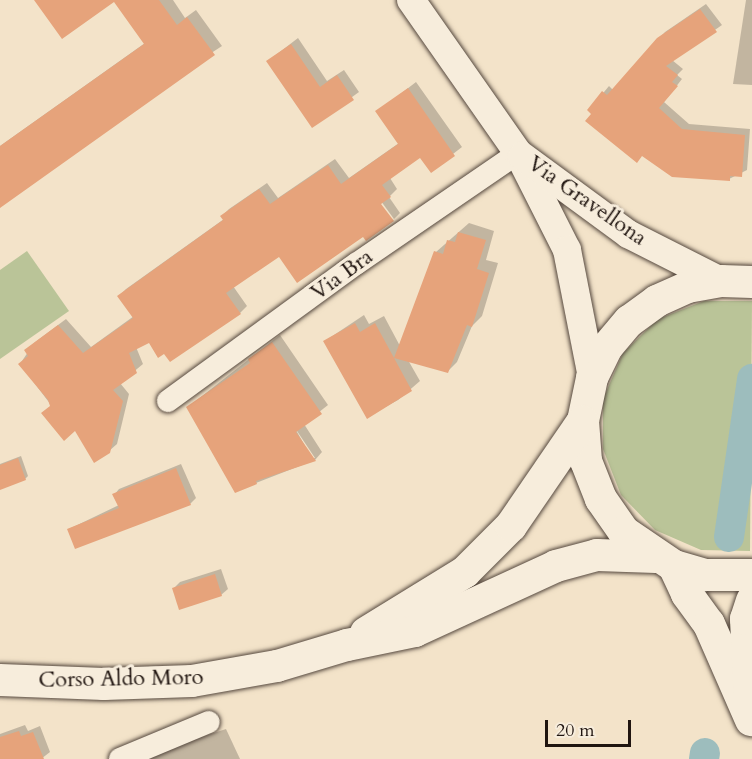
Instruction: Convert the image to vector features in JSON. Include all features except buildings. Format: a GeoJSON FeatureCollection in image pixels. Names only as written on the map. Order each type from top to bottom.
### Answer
{"type":"FeatureCollection","features":[{"type":"Feature","properties":{"kind":"main road"},"geometry":{"type":"LineString","coordinates":[[741,282],[688,287],[657,301],[629,321],[607,347],[592,378],[583,421],[586,461],[601,499],[624,532],[665,561],[706,575],[752,575]]}},
{"type":"Feature","properties":{"kind":"main road","name":"Corso Aldo Moro"},"geometry":{"type":"LineString","coordinates":[[347,645],[465,572],[511,526],[583,421]]}},
{"type":"Feature","properties":{"kind":"main road","name":"Corso Aldo Moro"},"geometry":{"type":"LineString","coordinates":[[0,680],[104,684],[192,681],[277,666],[347,645],[415,631],[556,566],[597,555],[665,561]]}},
{"type":"Feature","properties":{"kind":"main road"},"geometry":{"type":"LineString","coordinates":[[665,561],[710,624],[751,726]]}},
{"type":"Feature","properties":{"kind":"main road"},"geometry":{"type":"LineString","coordinates":[[751,726],[746,619],[752,601]]}},
{"type":"Feature","properties":{"kind":"street","name":"Via Gravellona"},"geometry":{"type":"LineString","coordinates":[[411,0],[518,153],[567,250],[592,378]]}},
{"type":"Feature","properties":{"kind":"street","name":"Via Gravellona"},"geometry":{"type":"LineString","coordinates":[[518,153],[628,234],[741,282]]}},
{"type":"Feature","properties":{"kind":"street","name":"Via Bra"},"geometry":{"type":"LineString","coordinates":[[168,401],[356,264],[518,153]]}},
{"type":"Feature","properties":{"kind":"street"},"geometry":{"type":"LineString","coordinates":[[120,759],[209,722]]}},
{"type":"Feature","properties":{"kind":"green space"},"geometry":{"type":"Polygon","coordinates":[[[27,251],[69,311],[0,359],[0,270],[27,251]]]}},
{"type":"Feature","properties":{"kind":"green space"},"geometry":{"type":"Polygon","coordinates":[[[704,301],[752,301],[750,551],[701,550],[655,530],[621,495],[603,449],[603,399],[623,353],[658,319],[704,301]]]}},
{"type":"Feature","properties":{"kind":"waterway"},"geometry":{"type":"LineString","coordinates":[[729,537],[752,379]]}},
{"type":"Feature","properties":{"kind":"waterway"},"geometry":{"type":"LineString","coordinates":[[704,759],[705,753]]}}]}
